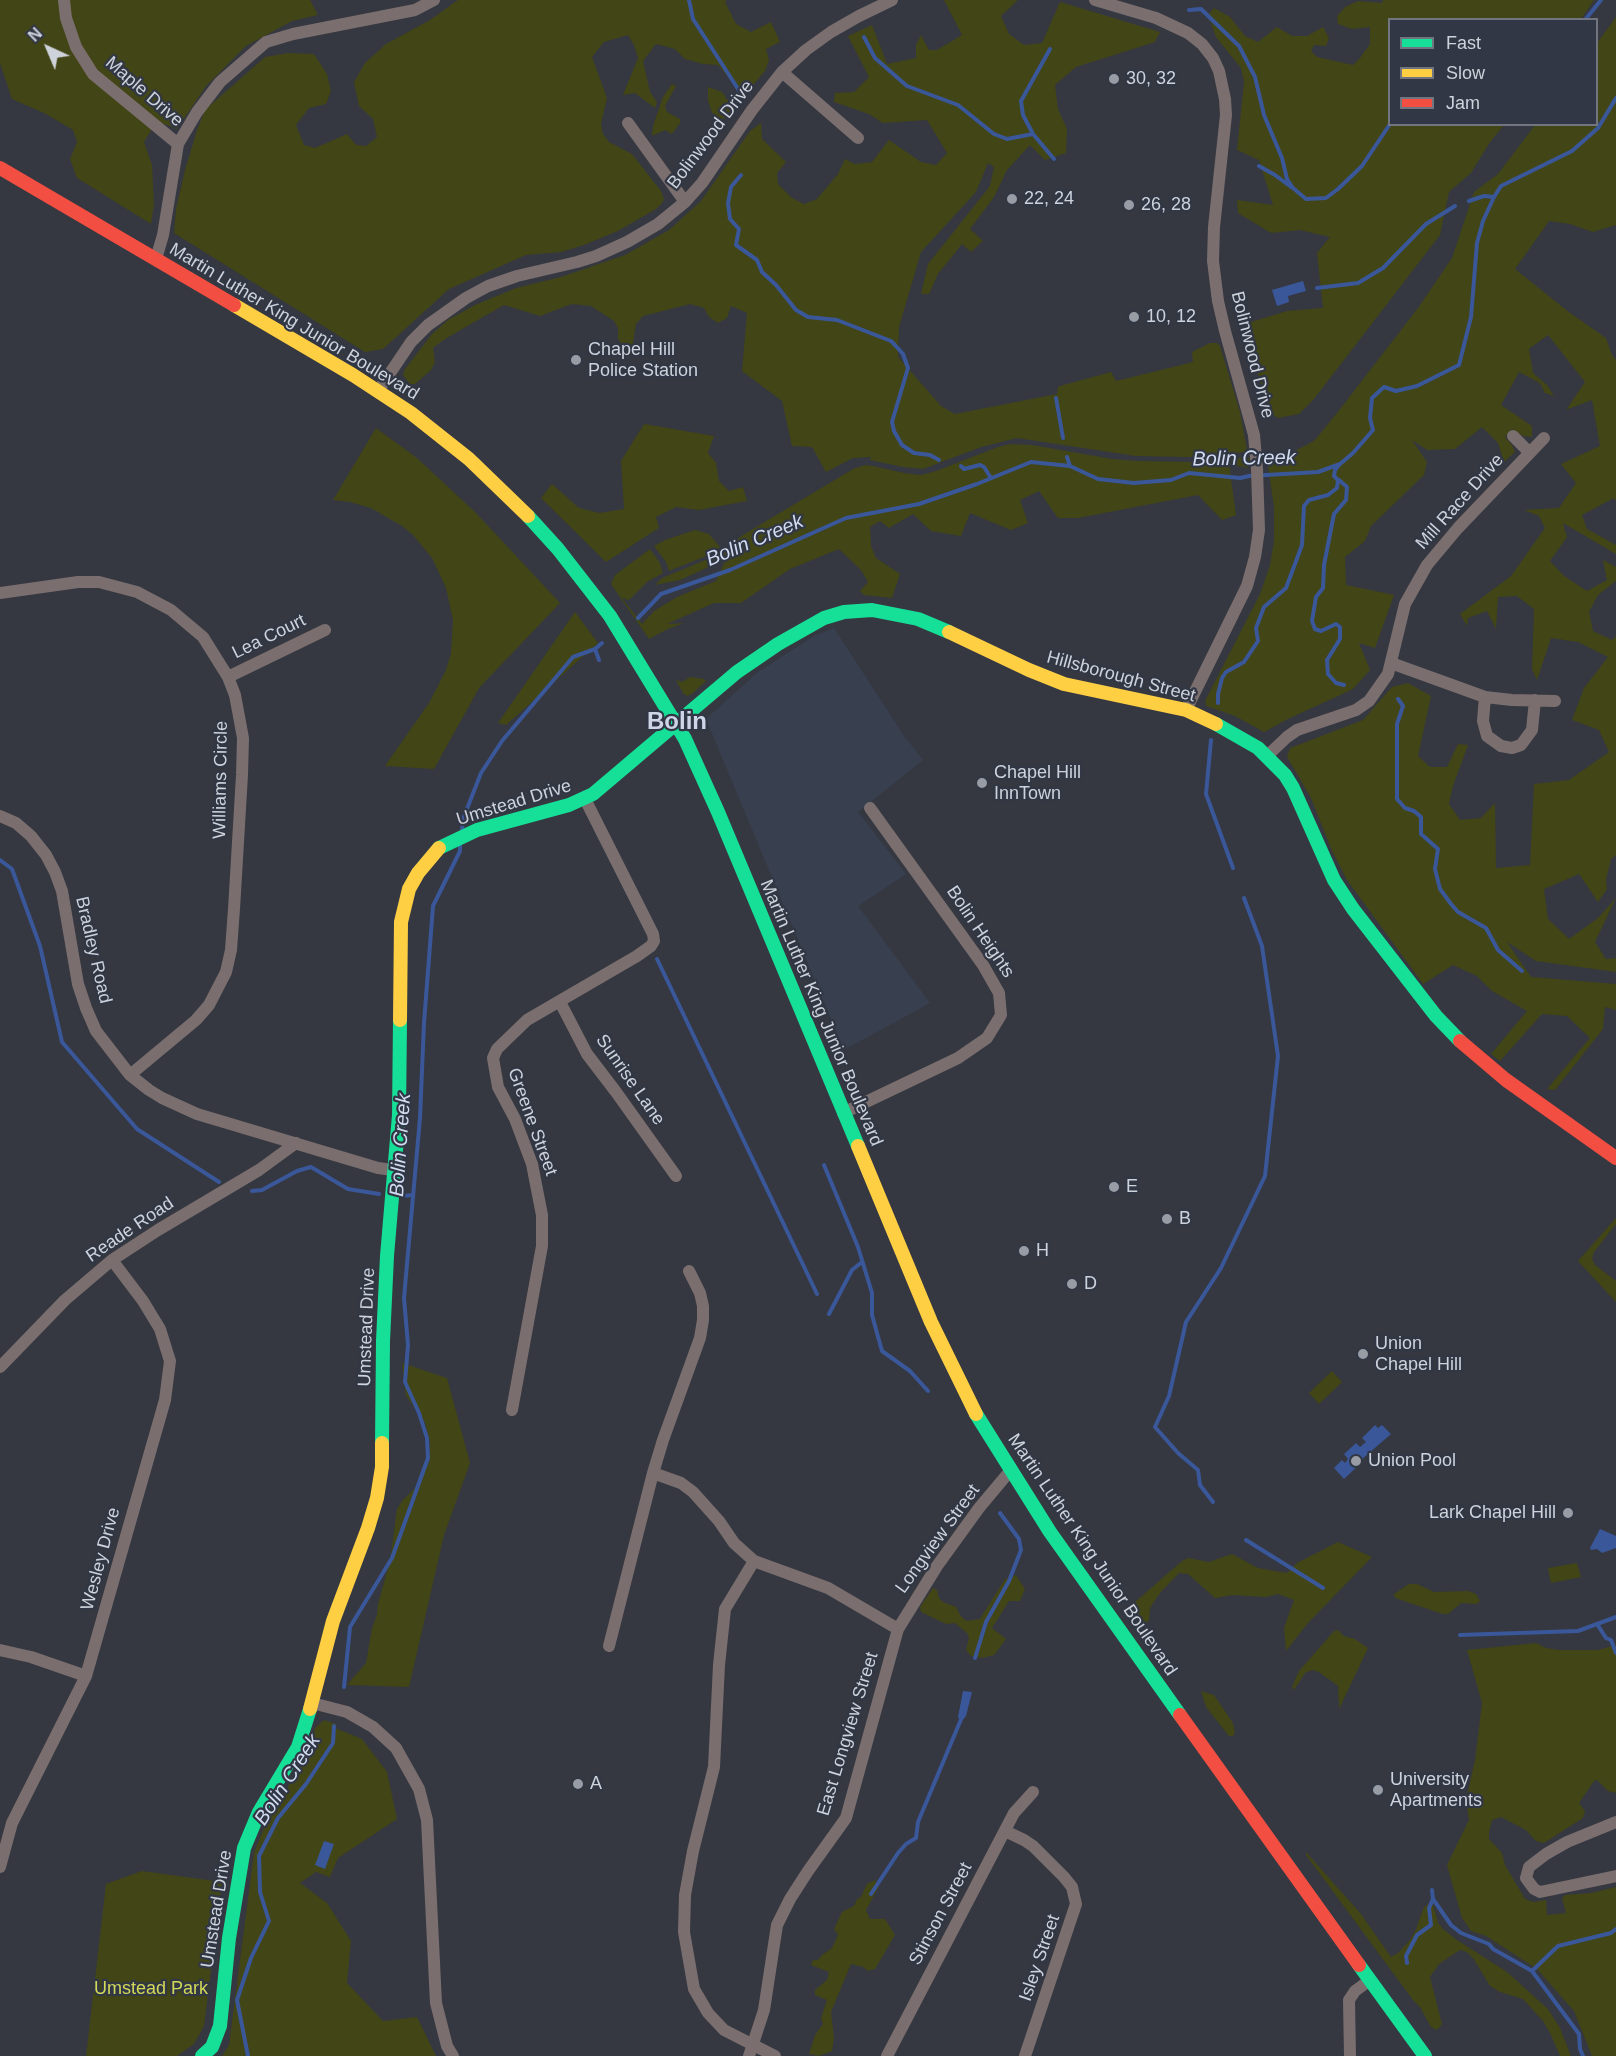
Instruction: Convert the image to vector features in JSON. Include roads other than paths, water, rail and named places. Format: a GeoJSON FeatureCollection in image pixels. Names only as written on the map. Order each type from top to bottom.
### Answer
{"type":"FeatureCollection","features":[{"type":"Feature","properties":{"kind":"street","name":"Maple Drive"},"geometry":{"type":"LineString","coordinates":[[64,0],[66,18],[76,47],[93,74],[178,144]]}},
{"type":"Feature","properties":{"kind":"street"},"geometry":{"type":"LineString","coordinates":[[156,259],[163,235],[178,144],[197,112],[220,82],[266,42],[293,34],[415,10],[434,0]]}},
{"type":"Feature","properties":{"kind":"street","name":"Bolinwood Drive"},"geometry":{"type":"LineString","coordinates":[[378,391],[411,342],[428,325],[456,304],[488,286],[596,256],[658,224],[685,202],[702,183],[752,110],[782,72],[806,50],[831,32],[892,0]]}},
{"type":"Feature","properties":{"kind":"street","name":"Bolinwood Drive"},"geometry":{"type":"LineString","coordinates":[[1095,0],[1156,18],[1188,33],[1202,44],[1213,58],[1226,99],[1213,261],[1218,301],[1225,331],[1251,420],[1257,469],[1259,530],[1247,586],[1186,710]]}},
{"type":"Feature","properties":{"kind":"street"},"geometry":{"type":"LineString","coordinates":[[782,72],[858,138]]}},
{"type":"Feature","properties":{"kind":"street"},"geometry":{"type":"LineString","coordinates":[[628,123],[685,202]]}},
{"type":"Feature","properties":{"kind":"street","name":"Martin Luther King Junior Boulevard"},"geometry":{"type":"LineString","coordinates":[[0,168],[378,391],[419,418],[469,459],[516,504],[558,549],[610,616],[677,725],[718,812],[931,1322],[968,1399],[1010,1472],[1126,1640],[1425,2056]]}},
{"type":"Feature","properties":{"kind":"street","name":"Mill Race Drive"},"geometry":{"type":"LineString","coordinates":[[1513,436],[1530,453]]}},
{"type":"Feature","properties":{"kind":"street","name":"Mill Race Drive"},"geometry":{"type":"LineString","coordinates":[[1267,756],[1297,730],[1341,716],[1362,706],[1378,690],[1391,663],[1405,604],[1427,565],[1449,537],[1544,438]]}},
{"type":"Feature","properties":{"kind":"street","name":"Williams Circle"},"geometry":{"type":"LineString","coordinates":[[0,593],[78,582],[99,582],[137,592],[171,610],[203,637],[228,677],[239,711],[243,738],[234,909],[231,950],[226,972],[209,1005],[196,1020],[130,1075]]}},
{"type":"Feature","properties":{"kind":"street","name":"Hillsborough Street"},"geometry":{"type":"LineString","coordinates":[[677,725],[738,672],[778,644],[824,618],[857,610],[918,619],[1064,684],[1186,710],[1229,730],[1253,744],[1267,756],[1293,788],[1334,880],[1353,909],[1436,1016],[1467,1048],[1506,1080],[1616,1158]]}},
{"type":"Feature","properties":{"kind":"street","name":"Lea Court"},"geometry":{"type":"LineString","coordinates":[[228,677],[325,630]]}},
{"type":"Feature","properties":{"kind":"street"},"geometry":{"type":"LineString","coordinates":[[1391,663],[1485,697],[1555,701]]}},
{"type":"Feature","properties":{"kind":"street"},"geometry":{"type":"LineString","coordinates":[[1485,697],[1483,721],[1487,736],[1502,747],[1512,748],[1521,745],[1532,730],[1535,700]]}},
{"type":"Feature","properties":{"kind":"street","name":"Umstead Drive"},"geometry":{"type":"LineString","coordinates":[[202,2056],[212,2047],[220,2026],[230,1928],[240,1866],[247,1839],[259,1812],[298,1747],[333,1621],[377,1498],[382,1467],[383,1341],[399,1105],[401,922],[409,889],[418,873],[438,849],[477,830],[585,799],[614,778],[677,725]]}},
{"type":"Feature","properties":{"kind":"street","name":"Greene Street"},"geometry":{"type":"LineString","coordinates":[[512,1410],[542,1246],[542,1215],[532,1164],[515,1119],[498,1087],[493,1058],[497,1049],[527,1020],[637,956],[654,941],[653,934],[585,799]]}},
{"type":"Feature","properties":{"kind":"street","name":"Bolin Heights"},"geometry":{"type":"LineString","coordinates":[[843,1113],[957,1058],[987,1038],[1001,1016],[999,993],[983,965],[870,808]]}},
{"type":"Feature","properties":{"kind":"street","name":"Bradley Road"},"geometry":{"type":"LineString","coordinates":[[0,816],[16,823],[31,836],[46,855],[55,872],[62,891],[78,984],[86,1008],[96,1031],[130,1075],[149,1090],[178,1106],[378,1168],[393,1170]]}},
{"type":"Feature","properties":{"kind":"street","name":"Sunrise Lane"},"geometry":{"type":"LineString","coordinates":[[560,1002],[587,1054],[676,1176]]}},
{"type":"Feature","properties":{"kind":"street","name":"Reade Road"},"geometry":{"type":"LineString","coordinates":[[0,1367],[65,1300],[112,1260],[259,1170],[296,1143]]}},
{"type":"Feature","properties":{"kind":"street","name":"Wesley Drive"},"geometry":{"type":"LineString","coordinates":[[0,1867],[16,1813],[86,1676],[165,1400],[170,1361],[160,1329],[143,1301],[112,1260]]}},
{"type":"Feature","properties":{"kind":"street"},"geometry":{"type":"LineString","coordinates":[[609,1646],[653,1473],[700,1338],[703,1306],[700,1293],[689,1271]]}},
{"type":"Feature","properties":{"kind":"street","name":"Longview Street"},"geometry":{"type":"LineString","coordinates":[[898,1629],[937,1566],[979,1508],[1010,1472]]}},
{"type":"Feature","properties":{"kind":"street"},"geometry":{"type":"LineString","coordinates":[[653,1473],[681,1483],[693,1492],[719,1521],[734,1543],[754,1561],[781,1572],[804,1577],[828,1588],[898,1629]]}},
{"type":"Feature","properties":{"kind":"street"},"geometry":{"type":"LineString","coordinates":[[754,1561],[725,1609],[719,1665],[714,1767],[693,1851],[685,1895],[684,1932],[694,1989],[708,2013],[724,2030],[751,2051],[775,2056]]}},
{"type":"Feature","properties":{"kind":"street","name":"East Longview Street"},"geometry":{"type":"LineString","coordinates":[[751,2051],[764,2010],[777,1925],[796,1890],[846,1818],[898,1629]]}},
{"type":"Feature","properties":{"kind":"street"},"geometry":{"type":"LineString","coordinates":[[0,1650],[31,1657],[86,1676]]}},
{"type":"Feature","properties":{"kind":"street"},"geometry":{"type":"LineString","coordinates":[[312,1703],[347,1712],[384,1736],[396,1748],[419,1789],[427,1820],[436,2002],[447,2046],[453,2056]]}},
{"type":"Feature","properties":{"kind":"street","name":"Stinson Street"},"geometry":{"type":"LineString","coordinates":[[887,2056],[1014,1814],[1033,1792]]}},
{"type":"Feature","properties":{"kind":"street"},"geometry":{"type":"LineString","coordinates":[[1616,1822],[1567,1842],[1537,1861],[1527,1872],[1526,1878],[1534,1889],[1540,1892],[1616,1876]]}},
{"type":"Feature","properties":{"kind":"street","name":"Isley Street"},"geometry":{"type":"LineString","coordinates":[[1005,1831],[1033,1846],[1064,1877],[1071,1887],[1076,1904],[1025,2056]]}},
{"type":"Feature","properties":{"kind":"street"},"geometry":{"type":"LineString","coordinates":[[1350,2056],[1349,2000],[1355,1991],[1370,1980]]}},
{"type":"Feature","properties":{"kind":"water"},"geometry":{"type":"Polygon","coordinates":[[[1303,281],[1306,291],[1288,296],[1289,302],[1277,306],[1272,290],[1303,281]]]}},
{"type":"Feature","properties":{"kind":"water"},"geometry":{"type":"Polygon","coordinates":[[[1375,1425],[1378,1428],[1382,1425],[1391,1434],[1361,1460],[1362,1462],[1344,1479],[1334,1468],[1342,1460],[1345,1463],[1348,1459],[1344,1454],[1356,1443],[1360,1447],[1366,1442],[1362,1438],[1375,1425]]]}},
{"type":"Feature","properties":{"kind":"water"},"geometry":{"type":"Polygon","coordinates":[[[1600,1529],[1616,1536],[1616,1548],[1602,1553],[1597,1549],[1591,1550],[1600,1529]]]}},
{"type":"Feature","properties":{"kind":"water"},"geometry":{"type":"Polygon","coordinates":[[[963,1691],[972,1692],[966,1716],[961,1722],[958,1717],[963,1691]]]}},
{"type":"Feature","properties":{"kind":"water"},"geometry":{"type":"Polygon","coordinates":[[[324,1841],[334,1844],[325,1869],[315,1865],[324,1841]]]}},
{"type":"Feature","properties":{"kind":"waterway"},"geometry":{"type":"LineString","coordinates":[[689,0],[693,19],[740,92]]}},
{"type":"Feature","properties":{"kind":"waterway"},"geometry":{"type":"LineString","coordinates":[[1587,18],[1601,0]]}},
{"type":"Feature","properties":{"kind":"waterway"},"geometry":{"type":"LineString","coordinates":[[1189,10],[1201,9],[1239,46],[1255,77],[1264,115],[1282,158],[1287,179],[1293,188],[1306,199],[1326,198],[1338,189],[1362,166],[1389,126]]}},
{"type":"Feature","properties":{"kind":"waterway"},"geometry":{"type":"LineString","coordinates":[[864,37],[875,58],[907,86],[958,105],[994,134],[1007,139],[1033,134]]}},
{"type":"Feature","properties":{"kind":"waterway"},"geometry":{"type":"LineString","coordinates":[[1050,49],[1021,101],[1023,115],[1033,134],[1054,159]]}},
{"type":"Feature","properties":{"kind":"waterway","name":"Bolin Creek"},"geometry":{"type":"LineString","coordinates":[[638,618],[661,594],[730,570],[846,518],[919,504],[1031,462],[1070,466],[1098,479],[1134,483],[1171,480],[1189,473],[1240,478],[1318,472],[1340,464],[1373,430],[1370,418],[1372,398],[1384,387],[1396,391],[1417,386],[1459,365],[1471,317],[1477,243],[1483,221],[1501,186],[1572,151],[1598,128],[1616,98]]}},
{"type":"Feature","properties":{"kind":"waterway"},"geometry":{"type":"LineString","coordinates":[[1259,166],[1291,187]]}},
{"type":"Feature","properties":{"kind":"waterway"},"geometry":{"type":"LineString","coordinates":[[741,175],[731,187],[728,203],[730,219],[739,229],[736,245],[757,260],[762,272],[796,310],[808,317],[837,320],[891,341],[895,345],[903,354],[908,368],[892,422],[894,431],[902,445],[914,453],[930,455],[939,460]]}},
{"type":"Feature","properties":{"kind":"waterway"},"geometry":{"type":"LineString","coordinates":[[1469,201],[1484,196],[1494,197]]}},
{"type":"Feature","properties":{"kind":"waterway"},"geometry":{"type":"LineString","coordinates":[[1317,288],[1358,283],[1383,268],[1426,224],[1455,206]]}},
{"type":"Feature","properties":{"kind":"waterway"},"geometry":{"type":"LineString","coordinates":[[1056,398],[1063,438]]}},
{"type":"Feature","properties":{"kind":"waterway"},"geometry":{"type":"LineString","coordinates":[[1067,457],[1070,466]]}},
{"type":"Feature","properties":{"kind":"waterway"},"geometry":{"type":"LineString","coordinates":[[961,466],[964,469],[980,465],[991,478]]}},
{"type":"Feature","properties":{"kind":"waterway"},"geometry":{"type":"LineString","coordinates":[[1218,703],[1222,678],[1226,672],[1244,662],[1258,641],[1256,628],[1264,607],[1286,588],[1302,545],[1304,506],[1309,500],[1328,495],[1337,488],[1338,480],[1334,476],[1339,465]]}},
{"type":"Feature","properties":{"kind":"waterway"},"geometry":{"type":"LineString","coordinates":[[1339,480],[1347,487],[1346,500],[1334,514],[1324,565],[1323,588],[1316,597],[1312,621],[1315,629],[1321,631],[1336,624],[1340,627],[1340,639],[1327,660],[1328,674],[1336,683],[1344,685]]}},
{"type":"Feature","properties":{"kind":"waterway","name":"Bolin Creek"},"geometry":{"type":"LineString","coordinates":[[462,831],[463,819],[481,773],[502,741],[573,657],[595,649],[602,643]]}},
{"type":"Feature","properties":{"kind":"waterway"},"geometry":{"type":"LineString","coordinates":[[595,649],[599,660]]}},
{"type":"Feature","properties":{"kind":"waterway"},"geometry":{"type":"LineString","coordinates":[[1398,699],[1403,706],[1397,724],[1397,799],[1405,808],[1421,817],[1421,834],[1438,849],[1435,869],[1440,889],[1458,912],[1486,928],[1498,950],[1522,971]]}},
{"type":"Feature","properties":{"kind":"waterway"},"geometry":{"type":"LineString","coordinates":[[1211,740],[1206,794],[1233,868]]}},
{"type":"Feature","properties":{"kind":"waterway","name":"Bolin Creek"},"geometry":{"type":"LineString","coordinates":[[344,1687],[350,1627],[392,1558],[428,1458],[427,1438],[405,1382],[408,1345],[404,1298],[420,1118],[424,1023],[433,906],[460,851],[460,845]]}},
{"type":"Feature","properties":{"kind":"waterway"},"geometry":{"type":"LineString","coordinates":[[0,860],[12,869],[40,946],[62,1042],[137,1129],[219,1182]]}},
{"type":"Feature","properties":{"kind":"waterway"},"geometry":{"type":"LineString","coordinates":[[1213,1502],[1200,1485],[1198,1470],[1178,1453],[1155,1427],[1169,1396],[1186,1322],[1221,1268],[1265,1176],[1278,1056],[1262,946],[1244,898]]}},
{"type":"Feature","properties":{"kind":"waterway"},"geometry":{"type":"LineString","coordinates":[[657,959],[817,1294]]}},
{"type":"Feature","properties":{"kind":"waterway"},"geometry":{"type":"LineString","coordinates":[[824,1165],[858,1247],[872,1293],[872,1315],[882,1351],[910,1371],[928,1391]]}},
{"type":"Feature","properties":{"kind":"waterway"},"geometry":{"type":"LineString","coordinates":[[252,1191],[262,1190],[297,1171],[311,1167],[348,1189],[379,1194]]}},
{"type":"Feature","properties":{"kind":"waterway"},"geometry":{"type":"LineString","coordinates":[[403,1196],[412,1195]]}},
{"type":"Feature","properties":{"kind":"waterway"},"geometry":{"type":"LineString","coordinates":[[829,1314],[852,1270],[862,1262]]}},
{"type":"Feature","properties":{"kind":"waterway"},"geometry":{"type":"LineString","coordinates":[[975,1658],[986,1622],[1009,1581],[1021,1550],[1019,1539],[1000,1513]]}},
{"type":"Feature","properties":{"kind":"waterway"},"geometry":{"type":"LineString","coordinates":[[1246,1540],[1323,1588]]}},
{"type":"Feature","properties":{"kind":"waterway"},"geometry":{"type":"LineString","coordinates":[[1460,1635],[1578,1631],[1616,1617]]}},
{"type":"Feature","properties":{"kind":"waterway"},"geometry":{"type":"LineString","coordinates":[[1597,1624],[1606,1638],[1611,1640],[1616,1653]]}},
{"type":"Feature","properties":{"kind":"waterway"},"geometry":{"type":"LineString","coordinates":[[871,1894],[898,1853],[916,1838],[918,1822],[962,1717]]}},
{"type":"Feature","properties":{"kind":"waterway","name":"Bolin Creek"},"geometry":{"type":"LineString","coordinates":[[248,2056],[237,2000],[251,1958],[269,1921],[260,1892],[259,1856],[278,1818],[306,1784],[333,1743],[334,1726]]}},
{"type":"Feature","properties":{"kind":"waterway"},"geometry":{"type":"LineString","coordinates":[[1432,1890],[1433,1899],[1451,1925],[1461,1933],[1489,1944],[1493,1949],[1532,1971],[1579,2034],[1583,2056]]}},
{"type":"Feature","properties":{"kind":"waterway"},"geometry":{"type":"LineString","coordinates":[[1407,1963],[1406,1956],[1417,1935],[1431,1925],[1429,1908],[1433,1899]]}},
{"type":"Feature","properties":{"kind":"waterway"},"geometry":{"type":"LineString","coordinates":[[1532,1971],[1558,1946],[1611,1933],[1616,1929]]}},
{"type":"Feature","properties":{"kind":"place","name":"30, 32"},"geometry":{"type":"Point","coordinates":[1114,79]}},
{"type":"Feature","properties":{"kind":"place","name":"22, 24"},"geometry":{"type":"Point","coordinates":[1012,199]}},
{"type":"Feature","properties":{"kind":"place","name":"26, 28"},"geometry":{"type":"Point","coordinates":[1129,205]}},
{"type":"Feature","properties":{"kind":"place","name":"10, 12"},"geometry":{"type":"Point","coordinates":[1134,317]}},
{"type":"Feature","properties":{"kind":"place","name":"Chapel Hill Police Station"},"geometry":{"type":"Point","coordinates":[576,360]}},
{"type":"Feature","properties":{"kind":"place","name":"Chapel Hill InnTown"},"geometry":{"type":"Point","coordinates":[982,783]}},
{"type":"Feature","properties":{"kind":"place","name":"E"},"geometry":{"type":"Point","coordinates":[1114,1187]}},
{"type":"Feature","properties":{"kind":"place","name":"B"},"geometry":{"type":"Point","coordinates":[1167,1219]}},
{"type":"Feature","properties":{"kind":"place","name":"H"},"geometry":{"type":"Point","coordinates":[1024,1251]}},
{"type":"Feature","properties":{"kind":"place","name":"D"},"geometry":{"type":"Point","coordinates":[1072,1284]}},
{"type":"Feature","properties":{"kind":"place","name":"Union Chapel Hill"},"geometry":{"type":"Point","coordinates":[1363,1354]}},
{"type":"Feature","properties":{"kind":"place","name":"Union Pool"},"geometry":{"type":"Point","coordinates":[1356,1461]}},
{"type":"Feature","properties":{"kind":"place","name":"Lark Chapel Hill"},"geometry":{"type":"Point","coordinates":[1568,1513]}},
{"type":"Feature","properties":{"kind":"place","name":"A"},"geometry":{"type":"Point","coordinates":[578,1784]}},
{"type":"Feature","properties":{"kind":"place","name":"University Apartments"},"geometry":{"type":"Point","coordinates":[1378,1790]}},
{"type":"Feature","properties":{"kind":"district","name":"Bolin"},"geometry":{"type":"Point","coordinates":[677,722]}},
{"type":"Feature","properties":{"kind":"park label","name":"Umstead Park"},"geometry":{"type":"Point","coordinates":[151,1989]}}]}
